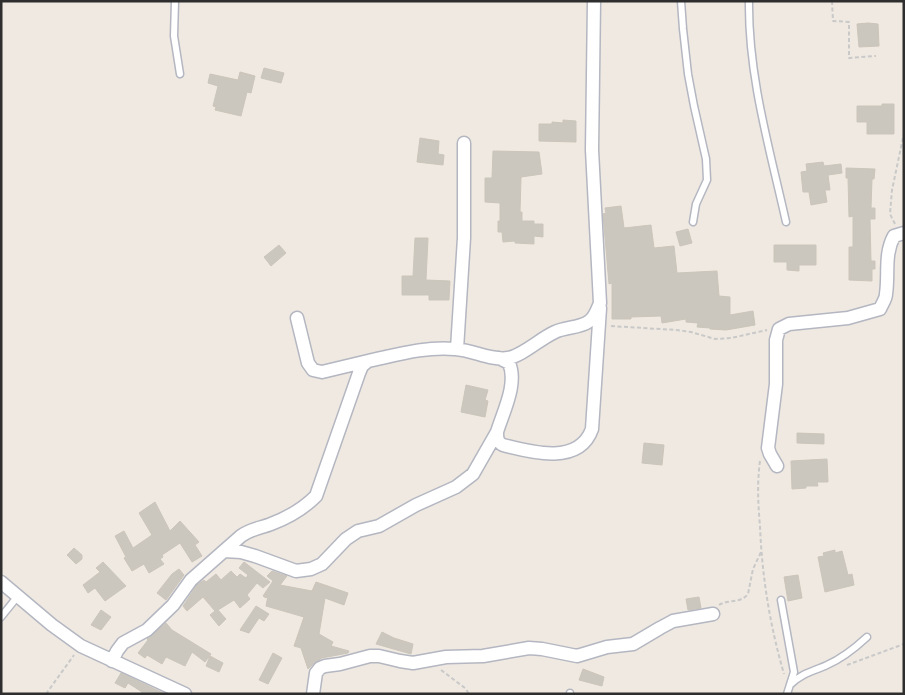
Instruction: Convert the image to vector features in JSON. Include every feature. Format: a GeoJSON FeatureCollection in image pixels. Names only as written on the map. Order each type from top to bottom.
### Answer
{"type":"FeatureCollection","features":[{"type":"Feature","properties":{"kind":"street"},"geometry":{"type":"LineString","coordinates":[[497,432],[499,443],[503,445],[544,454],[562,452],[578,446],[585,441],[592,429],[600,303],[592,150],[594,1]]}},
{"type":"Feature","properties":{"kind":"street"},"geometry":{"type":"LineString","coordinates":[[457,349],[464,238],[464,143]]}},
{"type":"Feature","properties":{"kind":"street"},"geometry":{"type":"LineString","coordinates":[[777,466],[770,454],[769,440],[776,384],[776,340],[779,329],[796,323],[848,318],[880,309],[886,295],[886,269],[890,244],[900,229]]}},
{"type":"Feature","properties":{"kind":"street"},"geometry":{"type":"LineString","coordinates":[[297,318],[308,362],[313,370],[322,372],[410,352],[440,348],[509,358],[559,330],[589,322],[595,316],[600,303]]}},
{"type":"Feature","properties":{"kind":"street"},"geometry":{"type":"LineString","coordinates":[[224,551],[241,552],[296,571],[311,569],[322,564],[346,539],[358,531],[379,526],[416,505],[456,487],[474,474],[497,432],[512,386],[509,363],[499,358]]}},
{"type":"Feature","properties":{"kind":"street"},"geometry":{"type":"LineString","coordinates":[[112,662],[117,651],[124,643],[147,630],[173,605],[192,580],[248,531],[280,520],[309,503],[316,496],[359,373],[362,366],[368,361]]}},
{"type":"Feature","properties":{"kind":"street"},"geometry":{"type":"LineString","coordinates":[[1,582],[52,625],[81,646],[112,662],[185,694]]}},
{"type":"Feature","properties":{"kind":"street"},"geometry":{"type":"LineString","coordinates":[[313,694],[316,673],[325,666],[370,656],[379,656],[400,662],[414,662],[446,657],[483,656],[529,648],[576,656],[607,647],[633,644],[673,622],[713,614]]}},
{"type":"Feature","properties":{"kind":"lane"},"geometry":{"type":"LineString","coordinates":[[175,1],[174,36],[180,74]]}},
{"type":"Feature","properties":{"kind":"lane"},"geometry":{"type":"LineString","coordinates":[[681,1],[682,29],[690,82],[706,159],[707,180],[696,204],[693,222]]}},
{"type":"Feature","properties":{"kind":"lane"},"geometry":{"type":"LineString","coordinates":[[749,1],[752,46],[762,117],[786,222]]}},
{"type":"Feature","properties":{"kind":"lane"},"geometry":{"type":"LineString","coordinates":[[1,618],[18,596]]}},
{"type":"Feature","properties":{"kind":"lane"},"geometry":{"type":"LineString","coordinates":[[781,600],[794,672],[786,694]]}},
{"type":"Feature","properties":{"kind":"lane"},"geometry":{"type":"LineString","coordinates":[[790,684],[799,676],[826,666],[850,653],[867,637]]}},
{"type":"Feature","properties":{"kind":"path"},"geometry":{"type":"LineString","coordinates":[[832,1],[833,21],[849,22],[849,58],[876,56]]}},
{"type":"Feature","properties":{"kind":"path"},"geometry":{"type":"LineString","coordinates":[[900,229],[890,214],[890,206],[904,133]]}},
{"type":"Feature","properties":{"kind":"path"},"geometry":{"type":"LineString","coordinates":[[598,326],[676,330],[715,339],[731,338],[784,326]]}},
{"type":"Feature","properties":{"kind":"path"},"geometry":{"type":"LineString","coordinates":[[769,440],[761,454],[757,484],[761,552],[777,650],[784,675],[790,684]]}},
{"type":"Feature","properties":{"kind":"path"},"geometry":{"type":"LineString","coordinates":[[713,614],[716,613],[720,604],[739,601],[748,594],[753,569],[761,552]]}},
{"type":"Feature","properties":{"kind":"path"},"geometry":{"type":"LineString","coordinates":[[844,666],[904,644]]}},
{"type":"Feature","properties":{"kind":"path"},"geometry":{"type":"LineString","coordinates":[[46,694],[81,646]]}},
{"type":"Feature","properties":{"kind":"path"},"geometry":{"type":"LineString","coordinates":[[431,660],[465,688],[469,694]]}},
{"type":"Feature","properties":{"kind":"building"},"geometry":{"type":"Polygon","coordinates":[[[857,24],[878,24],[879,46],[859,47],[857,24]]]}},
{"type":"Feature","properties":{"kind":"building"},"geometry":{"type":"Polygon","coordinates":[[[264,68],[284,73],[281,83],[261,78],[264,68]]]}},
{"type":"Feature","properties":{"kind":"building"},"geometry":{"type":"Polygon","coordinates":[[[240,72],[255,76],[251,93],[247,92],[241,116],[215,110],[216,107],[213,106],[218,86],[208,83],[210,74],[238,80],[240,72]]]}},
{"type":"Feature","properties":{"kind":"building"},"geometry":{"type":"Polygon","coordinates":[[[882,104],[894,104],[894,134],[867,134],[867,122],[857,122],[857,106],[882,106],[882,104]]]}},
{"type":"Feature","properties":{"kind":"building"},"geometry":{"type":"Polygon","coordinates":[[[563,120],[576,121],[576,142],[539,141],[539,124],[563,123],[563,120]]]}},
{"type":"Feature","properties":{"kind":"building"},"geometry":{"type":"Polygon","coordinates":[[[420,138],[439,141],[438,154],[444,155],[443,165],[417,162],[420,138]]]}},
{"type":"Feature","properties":{"kind":"building"},"geometry":{"type":"Polygon","coordinates":[[[493,151],[539,152],[542,174],[521,177],[520,212],[522,212],[522,221],[534,221],[534,224],[543,224],[543,237],[534,236],[534,244],[515,243],[515,241],[503,242],[502,232],[498,232],[500,203],[485,202],[485,178],[492,178],[493,151]]]}},
{"type":"Feature","properties":{"kind":"building"},"geometry":{"type":"Polygon","coordinates":[[[823,162],[824,166],[841,164],[842,173],[828,175],[830,190],[825,190],[827,202],[811,205],[809,192],[803,192],[801,172],[807,171],[806,164],[823,162]]]}},
{"type":"Feature","properties":{"kind":"building"},"geometry":{"type":"Polygon","coordinates":[[[846,168],[875,169],[874,179],[872,179],[871,208],[875,208],[875,219],[870,219],[871,261],[875,261],[875,269],[872,269],[872,281],[849,280],[849,247],[853,247],[853,216],[849,217],[846,168]]]}},
{"type":"Feature","properties":{"kind":"building"},"geometry":{"type":"Polygon","coordinates":[[[621,206],[624,228],[651,225],[654,248],[674,246],[677,273],[717,271],[719,296],[730,297],[730,315],[753,311],[755,325],[726,330],[697,327],[698,323],[686,322],[686,319],[662,323],[661,316],[612,319],[612,283],[609,284],[603,214],[606,213],[605,208],[621,206]]]}},
{"type":"Feature","properties":{"kind":"building"},"geometry":{"type":"Polygon","coordinates":[[[688,229],[692,243],[680,246],[676,232],[688,229]]]}},
{"type":"Feature","properties":{"kind":"building"},"geometry":{"type":"Polygon","coordinates":[[[415,238],[428,238],[426,280],[450,281],[449,300],[429,300],[429,295],[402,295],[402,276],[413,276],[415,238]]]}},
{"type":"Feature","properties":{"kind":"building"},"geometry":{"type":"Polygon","coordinates":[[[279,245],[286,253],[271,266],[264,257],[279,245]]]}},
{"type":"Feature","properties":{"kind":"building"},"geometry":{"type":"Polygon","coordinates":[[[774,245],[816,245],[816,265],[799,265],[799,271],[787,270],[787,262],[774,262],[774,245]]]}},
{"type":"Feature","properties":{"kind":"building"},"geometry":{"type":"Polygon","coordinates":[[[466,385],[488,390],[485,400],[488,401],[485,417],[461,412],[466,385]]]}},
{"type":"Feature","properties":{"kind":"building"},"geometry":{"type":"Polygon","coordinates":[[[797,433],[824,434],[824,444],[797,443],[797,433]]]}},
{"type":"Feature","properties":{"kind":"building"},"geometry":{"type":"Polygon","coordinates":[[[644,443],[664,445],[662,465],[642,463],[644,443]]]}},
{"type":"Feature","properties":{"kind":"building"},"geometry":{"type":"Polygon","coordinates":[[[827,459],[828,482],[817,482],[818,486],[792,489],[791,461],[827,459]]]}},
{"type":"Feature","properties":{"kind":"building"},"geometry":{"type":"Polygon","coordinates":[[[155,502],[170,531],[180,521],[199,542],[195,545],[202,556],[192,562],[180,543],[162,555],[163,557],[160,559],[164,564],[149,573],[144,564],[132,571],[124,558],[126,557],[115,536],[124,531],[133,548],[152,535],[139,513],[155,502]]]}},
{"type":"Feature","properties":{"kind":"building"},"geometry":{"type":"Polygon","coordinates":[[[74,548],[82,555],[82,559],[76,564],[67,555],[74,548]]]}},
{"type":"Feature","properties":{"kind":"building"},"geometry":{"type":"Polygon","coordinates":[[[835,550],[835,553],[842,551],[848,575],[852,574],[854,585],[825,592],[818,557],[824,556],[823,553],[835,550]]]}},
{"type":"Feature","properties":{"kind":"building"},"geometry":{"type":"Polygon","coordinates":[[[103,562],[126,586],[105,601],[95,588],[88,593],[83,585],[100,572],[96,568],[103,562]]]}},
{"type":"Feature","properties":{"kind":"building"},"geometry":{"type":"Polygon","coordinates":[[[244,562],[270,582],[263,588],[257,583],[247,595],[250,599],[240,608],[234,600],[218,610],[226,619],[219,626],[210,615],[215,611],[203,597],[187,611],[183,606],[197,585],[204,580],[206,582],[216,574],[221,580],[231,571],[237,577],[240,574],[246,578],[248,575],[239,568],[244,562]]]}},
{"type":"Feature","properties":{"kind":"building"},"geometry":{"type":"Polygon","coordinates":[[[179,569],[184,575],[166,600],[157,593],[172,574],[179,569]]]}},
{"type":"Feature","properties":{"kind":"building"},"geometry":{"type":"Polygon","coordinates":[[[272,571],[287,576],[280,585],[312,591],[316,582],[348,593],[344,605],[325,598],[319,634],[333,642],[331,646],[349,651],[348,653],[322,658],[308,669],[301,648],[294,646],[304,617],[266,606],[268,596],[266,598],[263,596],[273,581],[267,576],[272,571]]]}},
{"type":"Feature","properties":{"kind":"building"},"geometry":{"type":"Polygon","coordinates":[[[798,575],[802,598],[788,601],[784,577],[798,575]]]}},
{"type":"Feature","properties":{"kind":"building"},"geometry":{"type":"Polygon","coordinates":[[[699,597],[701,608],[688,610],[686,599],[699,597]]]}},
{"type":"Feature","properties":{"kind":"building"},"geometry":{"type":"Polygon","coordinates":[[[256,606],[269,614],[264,621],[259,618],[249,633],[240,630],[256,606]]]}},
{"type":"Feature","properties":{"kind":"building"},"geometry":{"type":"Polygon","coordinates":[[[101,610],[111,617],[101,630],[91,625],[101,610]]]}},
{"type":"Feature","properties":{"kind":"building"},"geometry":{"type":"Polygon","coordinates":[[[166,623],[172,630],[211,654],[205,662],[192,652],[185,666],[166,657],[162,664],[147,655],[145,658],[138,653],[147,639],[166,623]]]}},
{"type":"Feature","properties":{"kind":"building"},"geometry":{"type":"Polygon","coordinates":[[[382,632],[413,644],[411,654],[376,644],[382,632]]]}},
{"type":"Feature","properties":{"kind":"building"},"geometry":{"type":"Polygon","coordinates":[[[273,653],[282,658],[268,684],[259,680],[273,653]]]}},
{"type":"Feature","properties":{"kind":"building"},"geometry":{"type":"Polygon","coordinates":[[[210,656],[223,663],[219,672],[206,666],[210,656]]]}},
{"type":"Feature","properties":{"kind":"building"},"geometry":{"type":"Polygon","coordinates":[[[583,669],[604,677],[602,686],[579,680],[583,669]]]}},
{"type":"Feature","properties":{"kind":"building"},"geometry":{"type":"Polygon","coordinates":[[[121,673],[165,694],[141,694],[142,692],[128,683],[125,688],[115,683],[121,673]]]}}]}
